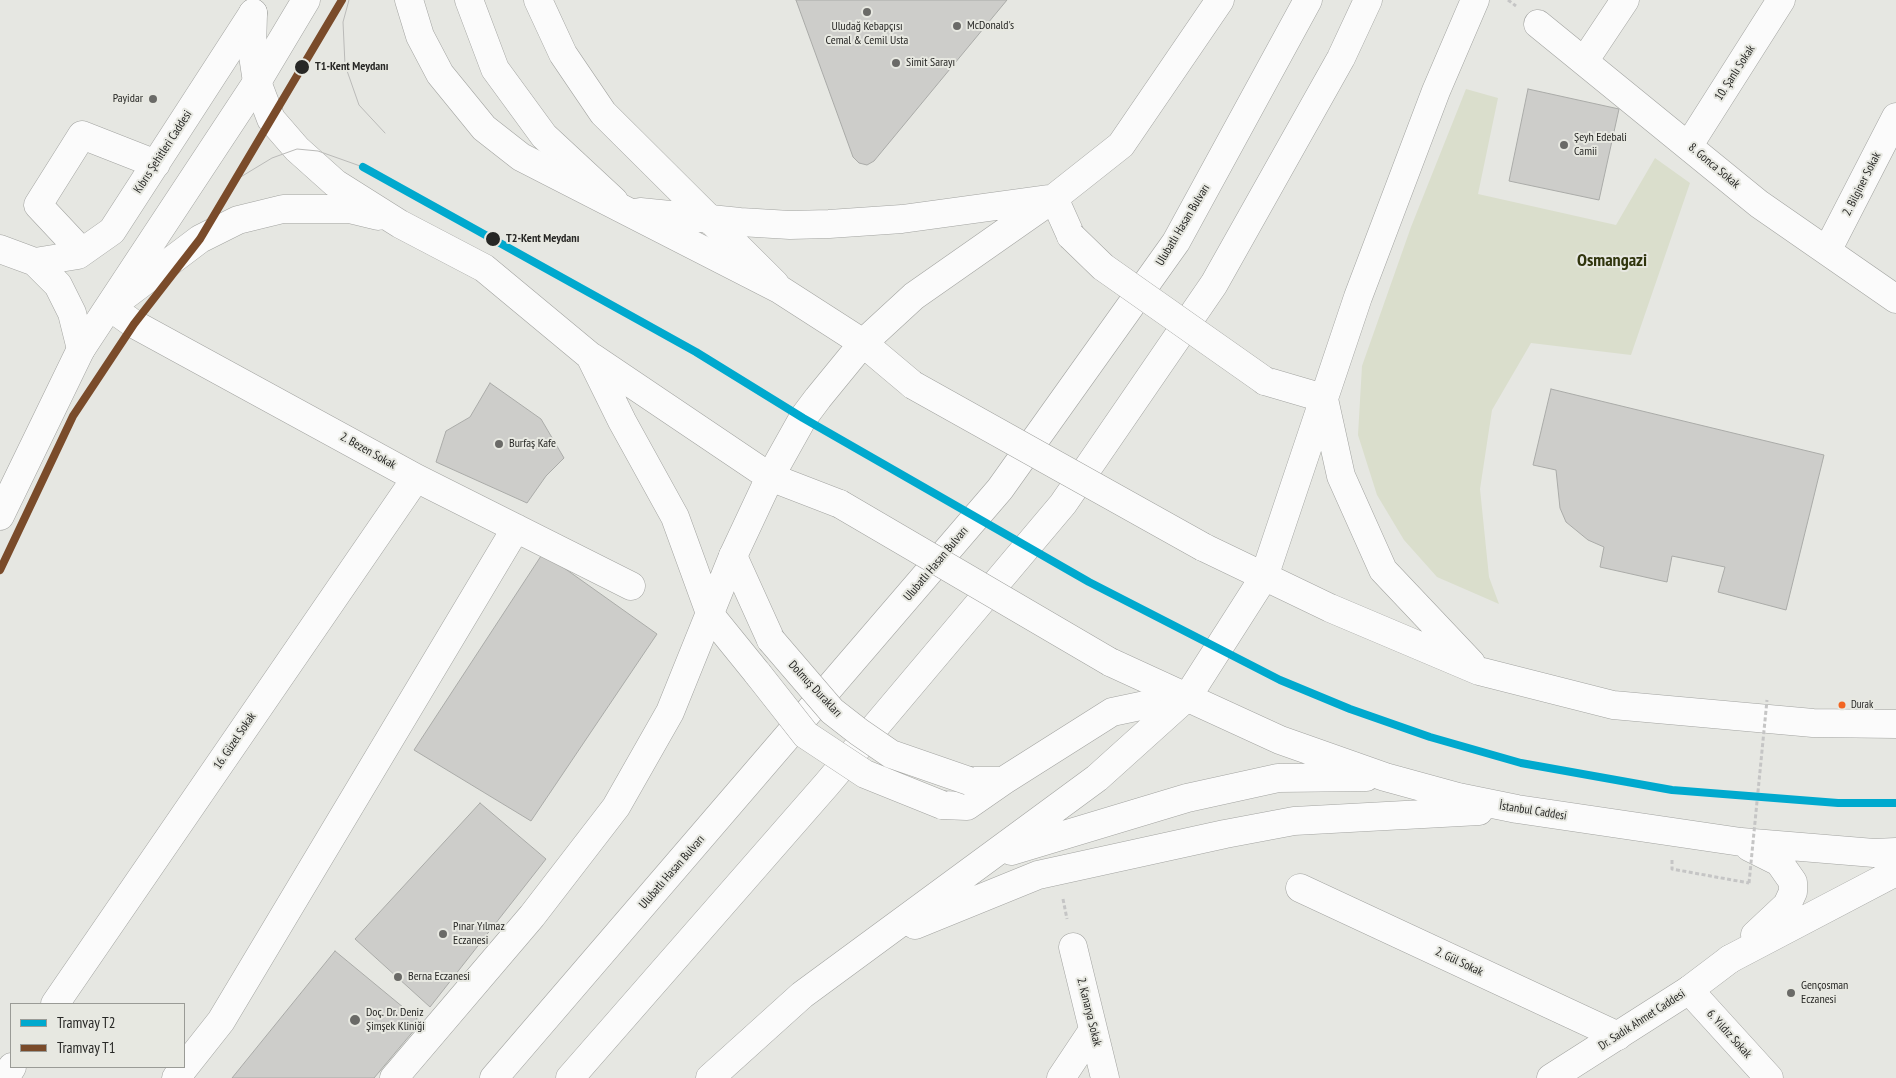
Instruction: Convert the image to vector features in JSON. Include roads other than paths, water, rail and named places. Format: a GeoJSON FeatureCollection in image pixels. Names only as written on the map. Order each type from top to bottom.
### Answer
{"type":"FeatureCollection","features":[{"type":"Feature","properties":{"kind":"main road"},"geometry":{"type":"LineString","coordinates":[[0,516],[81,349],[257,82],[306,0]]}},
{"type":"Feature","properties":{"kind":"main road"},"geometry":{"type":"LineString","coordinates":[[409,0],[420,36],[440,74],[484,128],[521,157],[779,288],[863,343],[913,385],[1203,547],[1264,577],[1330,608],[1479,671],[1613,705],[1813,723],[1896,724]]}},
{"type":"Feature","properties":{"kind":"main road"},"geometry":{"type":"LineString","coordinates":[[469,0],[496,69],[544,136],[624,210],[790,225],[829,224],[902,220],[1054,198]]}},
{"type":"Feature","properties":{"kind":"main road"},"geometry":{"type":"LineString","coordinates":[[538,0],[563,54],[603,113],[779,288]]}},
{"type":"Feature","properties":{"kind":"main road"},"geometry":{"type":"LineString","coordinates":[[394,1078],[532,916],[616,807],[670,712],[711,616],[733,556],[770,477],[803,418],[863,343],[914,296],[1054,198],[1121,145],[1220,0]]}},
{"type":"Feature","properties":{"kind":"main road","name":"Ulubatlı Hasan Bulvarı"},"geometry":{"type":"LineString","coordinates":[[494,1078],[1000,489],[1176,242],[1308,0]]}},
{"type":"Feature","properties":{"kind":"main road"},"geometry":{"type":"LineString","coordinates":[[570,1078],[827,784],[1063,504],[1214,284],[1341,58],[1368,0]]}},
{"type":"Feature","properties":{"kind":"main road"},"geometry":{"type":"LineString","coordinates":[[710,1078],[802,995],[872,942],[995,855],[1097,778],[1188,696],[1264,577],[1358,297],[1425,118],[1475,0]]}},
{"type":"Feature","properties":{"kind":"main road"},"geometry":{"type":"LineString","coordinates":[[1585,60],[1626,0]]}},
{"type":"Feature","properties":{"kind":"main road","name":"10. Şanlı Sokak"},"geometry":{"type":"LineString","coordinates":[[1689,146],[1782,0]]}},
{"type":"Feature","properties":{"kind":"main road"},"geometry":{"type":"LineString","coordinates":[[256,7],[252,49],[257,82],[271,119],[297,149],[334,183],[400,224]]}},
{"type":"Feature","properties":{"kind":"main road","name":"Kıbrıs Şehitleri Caddesi"},"geometry":{"type":"LineString","coordinates":[[35,262],[78,254],[112,231],[256,7]]}},
{"type":"Feature","properties":{"kind":"main road","name":"8. Gonca Sokak"},"geometry":{"type":"LineString","coordinates":[[1538,24],[1585,60],[1759,204],[1896,299]]}},
{"type":"Feature","properties":{"kind":"main road","name":"2. Bilginer Sokak"},"geometry":{"type":"LineString","coordinates":[[1827,251],[1896,118]]}},
{"type":"Feature","properties":{"kind":"main road"},"geometry":{"type":"LineString","coordinates":[[82,252],[38,205],[82,135],[156,164]]}},
{"type":"Feature","properties":{"kind":"main road"},"geometry":{"type":"LineString","coordinates":[[1054,198],[1071,236],[1103,267],[1265,381],[1324,398]]}},
{"type":"Feature","properties":{"kind":"main road"},"geometry":{"type":"LineString","coordinates":[[110,307],[200,239],[238,220],[283,209],[349,209],[400,224]]}},
{"type":"Feature","properties":{"kind":"main road","name":"İstanbul Caddesi"},"geometry":{"type":"LineString","coordinates":[[400,224],[484,268],[590,356],[770,477],[840,504],[1110,662],[1188,696],[1280,740],[1385,777],[1458,797],[1517,810],[1741,842],[1896,852]]}},
{"type":"Feature","properties":{"kind":"main road"},"geometry":{"type":"LineString","coordinates":[[0,249],[35,262],[58,285],[72,313],[81,349]]}},
{"type":"Feature","properties":{"kind":"main road","name":"2. Bezen Sokak"},"geometry":{"type":"LineString","coordinates":[[110,307],[134,324],[416,478],[631,586]]}},
{"type":"Feature","properties":{"kind":"main road"},"geometry":{"type":"LineString","coordinates":[[590,356],[622,422],[675,517],[711,616],[806,735],[865,774],[942,805],[967,806],[1112,712],[1188,696]]}},
{"type":"Feature","properties":{"kind":"main road"},"geometry":{"type":"LineString","coordinates":[[1324,398],[1341,476],[1383,570],[1479,671]]}},
{"type":"Feature","properties":{"kind":"main road","name":"16. Güzel Sokak"},"geometry":{"type":"LineString","coordinates":[[56,1003],[416,478]]}},
{"type":"Feature","properties":{"kind":"main road"},"geometry":{"type":"LineString","coordinates":[[185,1067],[221,1021],[516,528]]}},
{"type":"Feature","properties":{"kind":"main road","name":"Dolmuş Durakları"},"geometry":{"type":"LineString","coordinates":[[733,556],[771,640],[832,711],[891,754],[969,781],[1004,781]]}},
{"type":"Feature","properties":{"kind":"main road"},"geometry":{"type":"LineString","coordinates":[[995,855],[1116,821],[1187,798],[1278,778],[1385,777]]}},
{"type":"Feature","properties":{"kind":"main road"},"geometry":{"type":"LineString","coordinates":[[872,942],[1038,875],[1225,834],[1294,821],[1517,810]]}},
{"type":"Feature","properties":{"kind":"main road"},"geometry":{"type":"LineString","coordinates":[[1730,959],[1787,905],[1793,892],[1793,882],[1779,862],[1741,842]]}},
{"type":"Feature","properties":{"kind":"main road"},"geometry":{"type":"LineString","coordinates":[[1730,959],[1896,872]]}},
{"type":"Feature","properties":{"kind":"main road","name":"2. Gül Sokak"},"geometry":{"type":"LineString","coordinates":[[1300,888],[1618,1036]]}},
{"type":"Feature","properties":{"kind":"main road","name":"2. Kanarya Sokak"},"geometry":{"type":"LineString","coordinates":[[1073,947],[1105,1078]]}},
{"type":"Feature","properties":{"kind":"main road","name":"Dr. Sadık Ahmet Caddesi"},"geometry":{"type":"LineString","coordinates":[[1551,1078],[1689,990],[1730,959]]}},
{"type":"Feature","properties":{"kind":"main road","name":"6. Yıldız Sokak"},"geometry":{"type":"LineString","coordinates":[[1689,990],[1769,1078]]}},
{"type":"Feature","properties":{"kind":"main road"},"geometry":{"type":"LineString","coordinates":[[1061,1078],[1093,1030]]}},
{"type":"Feature","properties":{"kind":"main road"},"geometry":{"type":"LineString","coordinates":[[176,1078],[184,1068]]}},
{"type":"Feature","properties":{"kind":"tram line","name":"T1"},"geometry":{"type":"LineString","coordinates":[[0,570],[73,416],[134,324],[200,239],[342,0]]}},
{"type":"Feature","properties":{"kind":"tram line"},"geometry":{"type":"LineString","coordinates":[[349,0],[343,22],[345,65],[359,105],[385,133]]}},
{"type":"Feature","properties":{"kind":"tram line"},"geometry":{"type":"LineString","coordinates":[[234,181],[272,158],[297,149],[318,151],[363,167]]}},
{"type":"Feature","properties":{"kind":"tram line","name":"T2"},"geometry":{"type":"LineString","coordinates":[[363,167],[696,352],[803,418],[1089,582],[1280,680],[1350,709],[1430,737],[1521,763],[1672,790],[1838,803],[1896,803]]}},
{"type":"Feature","properties":{"kind":"place","name":"Uludağ Kebapçısı Cemal & Cemil Usta"},"geometry":{"type":"Point","coordinates":[867,12]}},
{"type":"Feature","properties":{"kind":"place","name":"McDonald's"},"geometry":{"type":"Point","coordinates":[957,26]}},
{"type":"Feature","properties":{"kind":"place","name":"Simit Sarayı"},"geometry":{"type":"Point","coordinates":[896,63]}},
{"type":"Feature","properties":{"kind":"place","name":"T1-Kent Meydanı"},"geometry":{"type":"Point","coordinates":[302,67]}},
{"type":"Feature","properties":{"kind":"place","name":"Payidar"},"geometry":{"type":"Point","coordinates":[153,99]}},
{"type":"Feature","properties":{"kind":"place","name":"Şeyh Edebali Camii"},"geometry":{"type":"Point","coordinates":[1564,145]}},
{"type":"Feature","properties":{"kind":"place","name":"T2-Kent Meydanı"},"geometry":{"type":"Point","coordinates":[493,239]}},
{"type":"Feature","properties":{"kind":"place","name":"Burfaş Kafe"},"geometry":{"type":"Point","coordinates":[499,444]}},
{"type":"Feature","properties":{"kind":"place","name":"Durak"},"geometry":{"type":"Point","coordinates":[1842,705]}},
{"type":"Feature","properties":{"kind":"place","name":"Pınar Yılmaz Eczanesi"},"geometry":{"type":"Point","coordinates":[443,934]}},
{"type":"Feature","properties":{"kind":"place","name":"Berna Eczanesi"},"geometry":{"type":"Point","coordinates":[398,977]}},
{"type":"Feature","properties":{"kind":"place","name":"Gençosman Eczanesi"},"geometry":{"type":"Point","coordinates":[1791,993]}},
{"type":"Feature","properties":{"kind":"place","name":"Doç. Dr. Deniz Şimşek Kliniği"},"geometry":{"type":"Point","coordinates":[355,1020]}},
{"type":"Feature","properties":{"kind":"district","name":"Osmangazi"},"geometry":{"type":"Point","coordinates":[1612,261]}}]}
